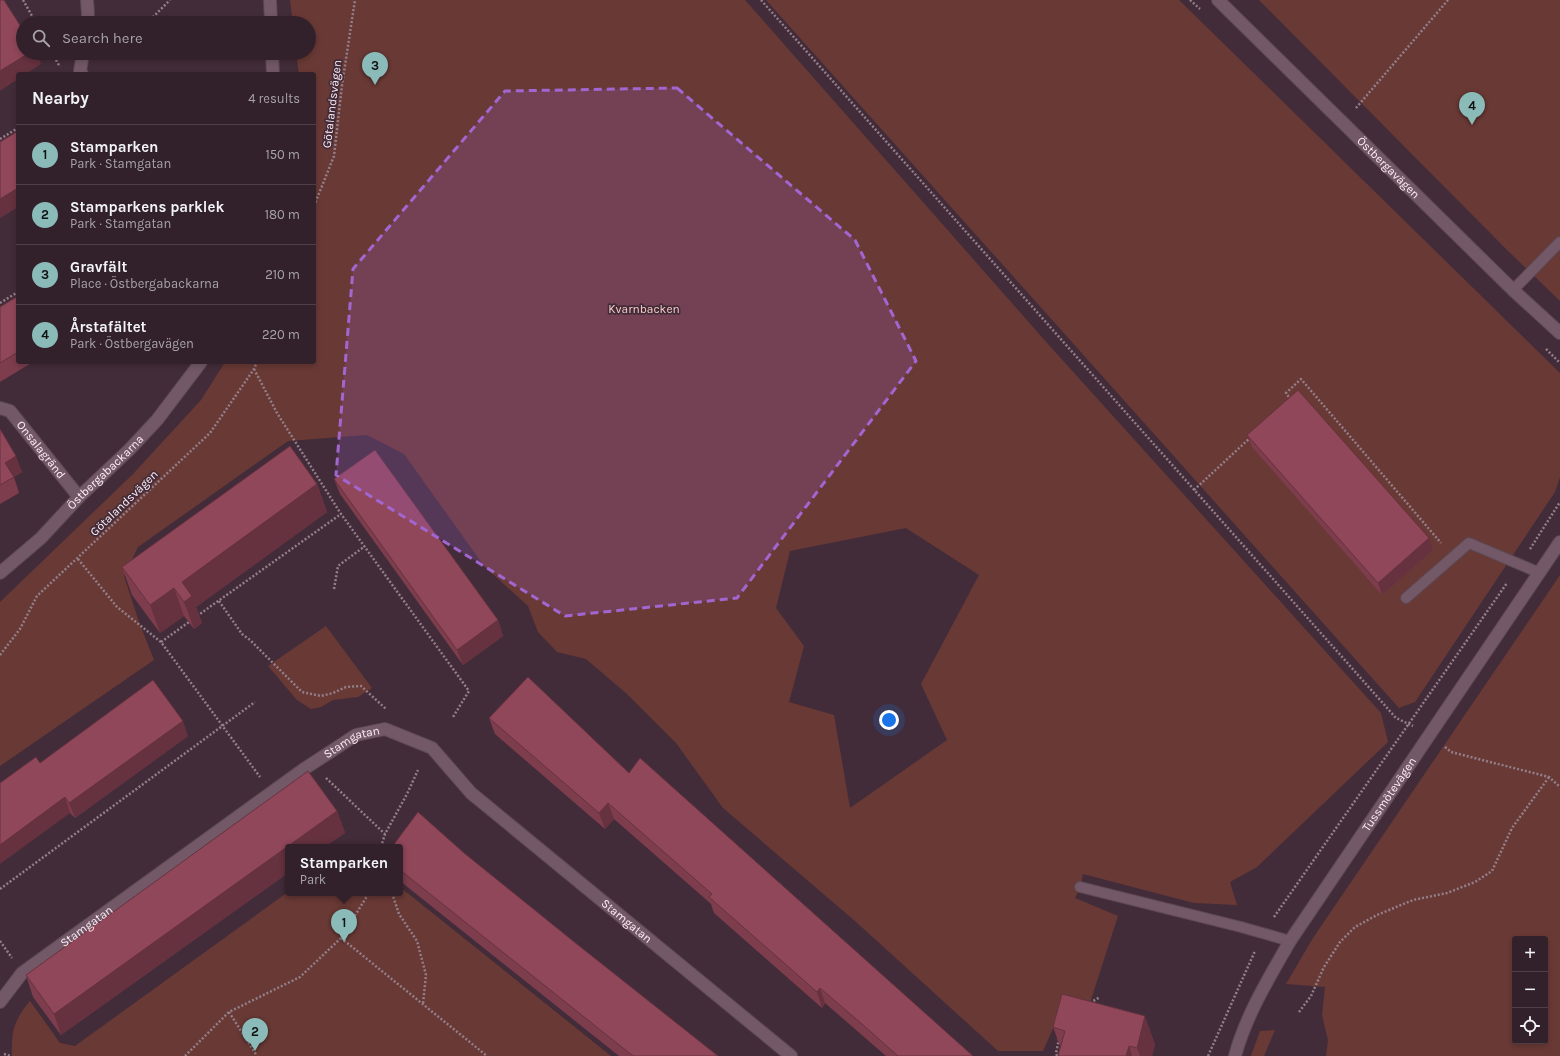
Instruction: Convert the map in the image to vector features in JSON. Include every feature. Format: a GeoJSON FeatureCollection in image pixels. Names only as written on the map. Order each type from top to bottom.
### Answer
{"type":"FeatureCollection","features":[{"type":"Feature","properties":{"kind":"street"},"geometry":{"type":"LineString","coordinates":[[87,0],[88,16]]}},
{"type":"Feature","properties":{"kind":"street"},"geometry":{"type":"LineString","coordinates":[[270,0],[271,16]]}},
{"type":"Feature","properties":{"kind":"street","name":"Östbergavägen"},"geometry":{"type":"LineString","coordinates":[[1218,0],[1513,290],[1560,333]]}},
{"type":"Feature","properties":{"kind":"street"},"geometry":{"type":"LineString","coordinates":[[81,72],[82,60]]}},
{"type":"Feature","properties":{"kind":"street"},"geometry":{"type":"LineString","coordinates":[[272,60],[273,72]]}},
{"type":"Feature","properties":{"kind":"street","name":"Östbergabackarna"},"geometry":{"type":"LineString","coordinates":[[0,573],[41,538],[79,498],[129,450],[157,420],[199,364]]}},
{"type":"Feature","properties":{"kind":"street","name":"Onsalagränd"},"geometry":{"type":"LineString","coordinates":[[0,408],[10,411],[79,498]]}},
{"type":"Feature","properties":{"kind":"street","name":"Tussmötevägen"},"geometry":{"type":"LineString","coordinates":[[1235,1056],[1241,1034],[1264,987],[1290,941],[1560,542]]}},
{"type":"Feature","properties":{"kind":"street","name":"Stamgatan"},"geometry":{"type":"LineString","coordinates":[[0,1002],[22,973],[304,769],[356,735],[385,729],[432,748],[471,793],[791,1056]]}},
{"type":"Feature","properties":{"kind":"lane"},"geometry":{"type":"LineString","coordinates":[[1513,290],[1560,242]]}},
{"type":"Feature","properties":{"kind":"lane"},"geometry":{"type":"LineString","coordinates":[[1406,598],[1469,543],[1540,572]]}},
{"type":"Feature","properties":{"kind":"lane"},"geometry":{"type":"LineString","coordinates":[[1080,887],[1290,941]]}},
{"type":"Feature","properties":{"kind":"path"},"geometry":{"type":"LineString","coordinates":[[23,0],[32,16]]}},
{"type":"Feature","properties":{"kind":"path"},"geometry":{"type":"LineString","coordinates":[[154,16],[170,0]]}},
{"type":"Feature","properties":{"kind":"path","name":"Götalandsvägen"},"geometry":{"type":"LineString","coordinates":[[316,201],[334,156],[342,85],[355,0]]}},
{"type":"Feature","properties":{"kind":"path"},"geometry":{"type":"LineString","coordinates":[[761,0],[1396,718],[1409,724]]}},
{"type":"Feature","properties":{"kind":"path"},"geometry":{"type":"LineString","coordinates":[[1343,123],[1448,0]]}},
{"type":"Feature","properties":{"kind":"path"},"geometry":{"type":"LineString","coordinates":[[56,60],[61,69]]}},
{"type":"Feature","properties":{"kind":"path"},"geometry":{"type":"LineString","coordinates":[[0,139],[16,129]]}},
{"type":"Feature","properties":{"kind":"path"},"geometry":{"type":"LineString","coordinates":[[0,303],[16,293]]}},
{"type":"Feature","properties":{"kind":"path","name":"Götalandsvägen"},"geometry":{"type":"LineString","coordinates":[[0,655],[20,629],[37,596],[210,433],[256,364]]}},
{"type":"Feature","properties":{"kind":"path"},"geometry":{"type":"LineString","coordinates":[[254,368],[277,412],[341,514],[469,691],[453,718]]}},
{"type":"Feature","properties":{"kind":"path"},"geometry":{"type":"LineString","coordinates":[[1286,405],[1291,400],[1286,393],[1301,379],[1453,557]]}},
{"type":"Feature","properties":{"kind":"path"},"geometry":{"type":"LineString","coordinates":[[1194,490],[1251,436]]}},
{"type":"Feature","properties":{"kind":"path"},"geometry":{"type":"LineString","coordinates":[[1528,551],[1560,502]]}},
{"type":"Feature","properties":{"kind":"path"},"geometry":{"type":"LineString","coordinates":[[197,616],[341,514]]}},
{"type":"Feature","properties":{"kind":"path"},"geometry":{"type":"LineString","coordinates":[[334,589],[338,566],[365,546]]}},
{"type":"Feature","properties":{"kind":"path"},"geometry":{"type":"LineString","coordinates":[[78,559],[117,608],[161,642],[262,779]]}},
{"type":"Feature","properties":{"kind":"path"},"geometry":{"type":"LineString","coordinates":[[1208,1056],[1263,933],[1507,582]]}},
{"type":"Feature","properties":{"kind":"path"},"geometry":{"type":"LineString","coordinates":[[218,601],[242,634],[250,640],[302,692],[321,696],[333,693],[346,687],[361,686],[388,711]]}},
{"type":"Feature","properties":{"kind":"path"},"geometry":{"type":"LineString","coordinates":[[161,642],[188,622]]}},
{"type":"Feature","properties":{"kind":"path"},"geometry":{"type":"LineString","coordinates":[[0,889],[255,702]]}},
{"type":"Feature","properties":{"kind":"path"},"geometry":{"type":"LineString","coordinates":[[1451,752],[1549,777],[1560,787]]}},
{"type":"Feature","properties":{"kind":"path"},"geometry":{"type":"LineString","coordinates":[[382,844],[385,834],[408,794],[418,770]]}},
{"type":"Feature","properties":{"kind":"path"},"geometry":{"type":"LineString","coordinates":[[326,777],[385,834]]}},
{"type":"Feature","properties":{"kind":"path"},"geometry":{"type":"LineString","coordinates":[[1299,1012],[1311,996],[1324,967],[1340,942],[1355,927],[1413,900],[1447,893],[1475,882],[1492,871],[1512,828],[1549,777]]}},
{"type":"Feature","properties":{"kind":"path"},"geometry":{"type":"LineString","coordinates":[[185,1056],[229,1012],[300,977],[341,938],[367,896]]}},
{"type":"Feature","properties":{"kind":"path"},"geometry":{"type":"LineString","coordinates":[[393,896],[399,914],[417,941],[426,975],[423,1004]]}},
{"type":"Feature","properties":{"kind":"path"},"geometry":{"type":"LineString","coordinates":[[341,938],[487,1056]]}},
{"type":"Feature","properties":{"kind":"path"},"geometry":{"type":"LineString","coordinates":[[1088,1005],[1100,997]]}},
{"type":"Feature","properties":{"kind":"path"},"geometry":{"type":"LineString","coordinates":[[229,1012],[257,1056]]}},
{"type":"Feature","properties":{"kind":"path"},"geometry":{"type":"LineString","coordinates":[[1057,1056],[1056,1054],[1061,1034]]}},
{"type":"Feature","properties":{"kind":"path"},"geometry":{"type":"LineString","coordinates":[[4,1054],[11,1056]]}},
{"type":"Feature","properties":{"kind":"highlighted area"},"geometry":{"type":"Polygon","coordinates":[[[677,88],[855,240],[916,361],[737,598],[565,616],[336,475],[353,269],[505,91],[677,88]]]}},
{"type":"Feature","properties":{"kind":"green space","name":"Kvarnbacken"},"geometry":{"type":"Polygon","coordinates":[[[290,0],[745,0],[1048,344],[1381,713],[1388,742],[1257,867],[1230,882],[1237,905],[1194,903],[1083,874],[1080,887],[1075,898],[1118,916],[1090,1003],[1060,1013],[1043,1051],[998,1051],[855,921],[723,808],[676,743],[627,694],[586,659],[557,652],[538,632],[528,606],[484,566],[404,454],[367,435],[288,441],[138,547],[124,576],[139,622],[154,660],[0,766],[0,602],[133,474],[201,400],[224,364],[316,364],[316,72],[299,72],[297,60],[316,60],[316,16],[292,16],[290,0]],[[906,528],[790,551],[776,608],[804,646],[789,702],[834,715],[850,808],[947,740],[921,684],[979,575],[906,528]]]}},
{"type":"Feature","properties":{"kind":"green space"},"geometry":{"type":"Polygon","coordinates":[[[766,0],[1179,0],[1560,373],[1560,477],[1555,492],[1415,702],[1399,708],[766,0]]]}},
{"type":"Feature","properties":{"kind":"green space"},"geometry":{"type":"Polygon","coordinates":[[[1259,0],[1560,0],[1560,301],[1507,250],[1259,0]]]}},
{"type":"Feature","properties":{"kind":"green space"},"geometry":{"type":"Polygon","coordinates":[[[1560,575],[1560,1056],[1326,1056],[1328,1040],[1322,1015],[1325,987],[1286,984],[1313,938],[1560,575]]]}},
{"type":"Feature","properties":{"kind":"green space"},"geometry":{"type":"Polygon","coordinates":[[[326,626],[372,688],[358,697],[333,700],[321,707],[311,709],[297,700],[268,666],[326,626]]]}},
{"type":"Feature","properties":{"kind":"green space"},"geometry":{"type":"Polygon","coordinates":[[[403,889],[611,1056],[12,1056],[12,1040],[15,1026],[20,1014],[30,1001],[60,1043],[75,1046],[285,894],[285,896],[403,896],[403,889]]]}},
{"type":"Feature","properties":{"kind":"green space"},"geometry":{"type":"Polygon","coordinates":[[[1275,1030],[1264,1056],[1251,1056],[1260,1031],[1275,1030]]]}},
{"type":"Feature","properties":{"kind":"building"},"geometry":{"type":"Polygon","coordinates":[[[0,0],[4,0],[16,19],[16,60],[18,60],[0,71],[0,0]]]}},
{"type":"Feature","properties":{"kind":"building"},"geometry":{"type":"Polygon","coordinates":[[[16,132],[16,189],[0,199],[0,142],[16,132]]]}},
{"type":"Feature","properties":{"kind":"building"},"geometry":{"type":"Polygon","coordinates":[[[16,297],[16,353],[0,363],[0,307],[16,297]]]}},
{"type":"Feature","properties":{"kind":"building"},"geometry":{"type":"Polygon","coordinates":[[[1298,390],[1429,538],[1378,583],[1247,435],[1298,390]]]}},
{"type":"Feature","properties":{"kind":"building"},"geometry":{"type":"Polygon","coordinates":[[[0,429],[16,456],[5,463],[14,477],[0,485],[0,429]]]}},
{"type":"Feature","properties":{"kind":"building"},"geometry":{"type":"Polygon","coordinates":[[[290,446],[317,484],[182,582],[192,596],[184,602],[174,588],[150,605],[122,567],[290,446]]]}},
{"type":"Feature","properties":{"kind":"building"},"geometry":{"type":"Polygon","coordinates":[[[375,450],[498,620],[457,650],[334,479],[375,450]]]}},
{"type":"Feature","properties":{"kind":"building"},"geometry":{"type":"Polygon","coordinates":[[[528,677],[629,773],[640,758],[973,1056],[898,1056],[820,988],[817,992],[709,897],[712,894],[608,803],[599,813],[489,718],[528,677]]]}},
{"type":"Feature","properties":{"kind":"building"},"geometry":{"type":"Polygon","coordinates":[[[153,680],[183,721],[69,803],[65,797],[0,845],[0,783],[36,757],[40,763],[153,680]]]}},
{"type":"Feature","properties":{"kind":"building"},"geometry":{"type":"Polygon","coordinates":[[[308,771],[337,811],[291,844],[285,844],[285,848],[54,1014],[26,975],[308,771]]]}},
{"type":"Feature","properties":{"kind":"building"},"geometry":{"type":"Polygon","coordinates":[[[418,812],[464,853],[718,1056],[633,1056],[403,872],[403,844],[394,844],[418,812]]]}},
{"type":"Feature","properties":{"kind":"building"},"geometry":{"type":"Polygon","coordinates":[[[1062,994],[1145,1016],[1137,1048],[1129,1046],[1126,1056],[1058,1056],[1065,1031],[1053,1027],[1062,994]]]}},
{"type":"Feature","properties":{"kind":"place","name":"Gravfält"},"geometry":{"type":"Point","coordinates":[375,85]}},
{"type":"Feature","properties":{"kind":"place","name":"Årstafältet"},"geometry":{"type":"Point","coordinates":[1472,125]}},
{"type":"Feature","properties":{"kind":"place","name":"Stamparken"},"geometry":{"type":"Point","coordinates":[344,942]}},
{"type":"Feature","properties":{"kind":"place","name":"Stamparkens parklek"},"geometry":{"type":"Point","coordinates":[255,1051]}}]}
